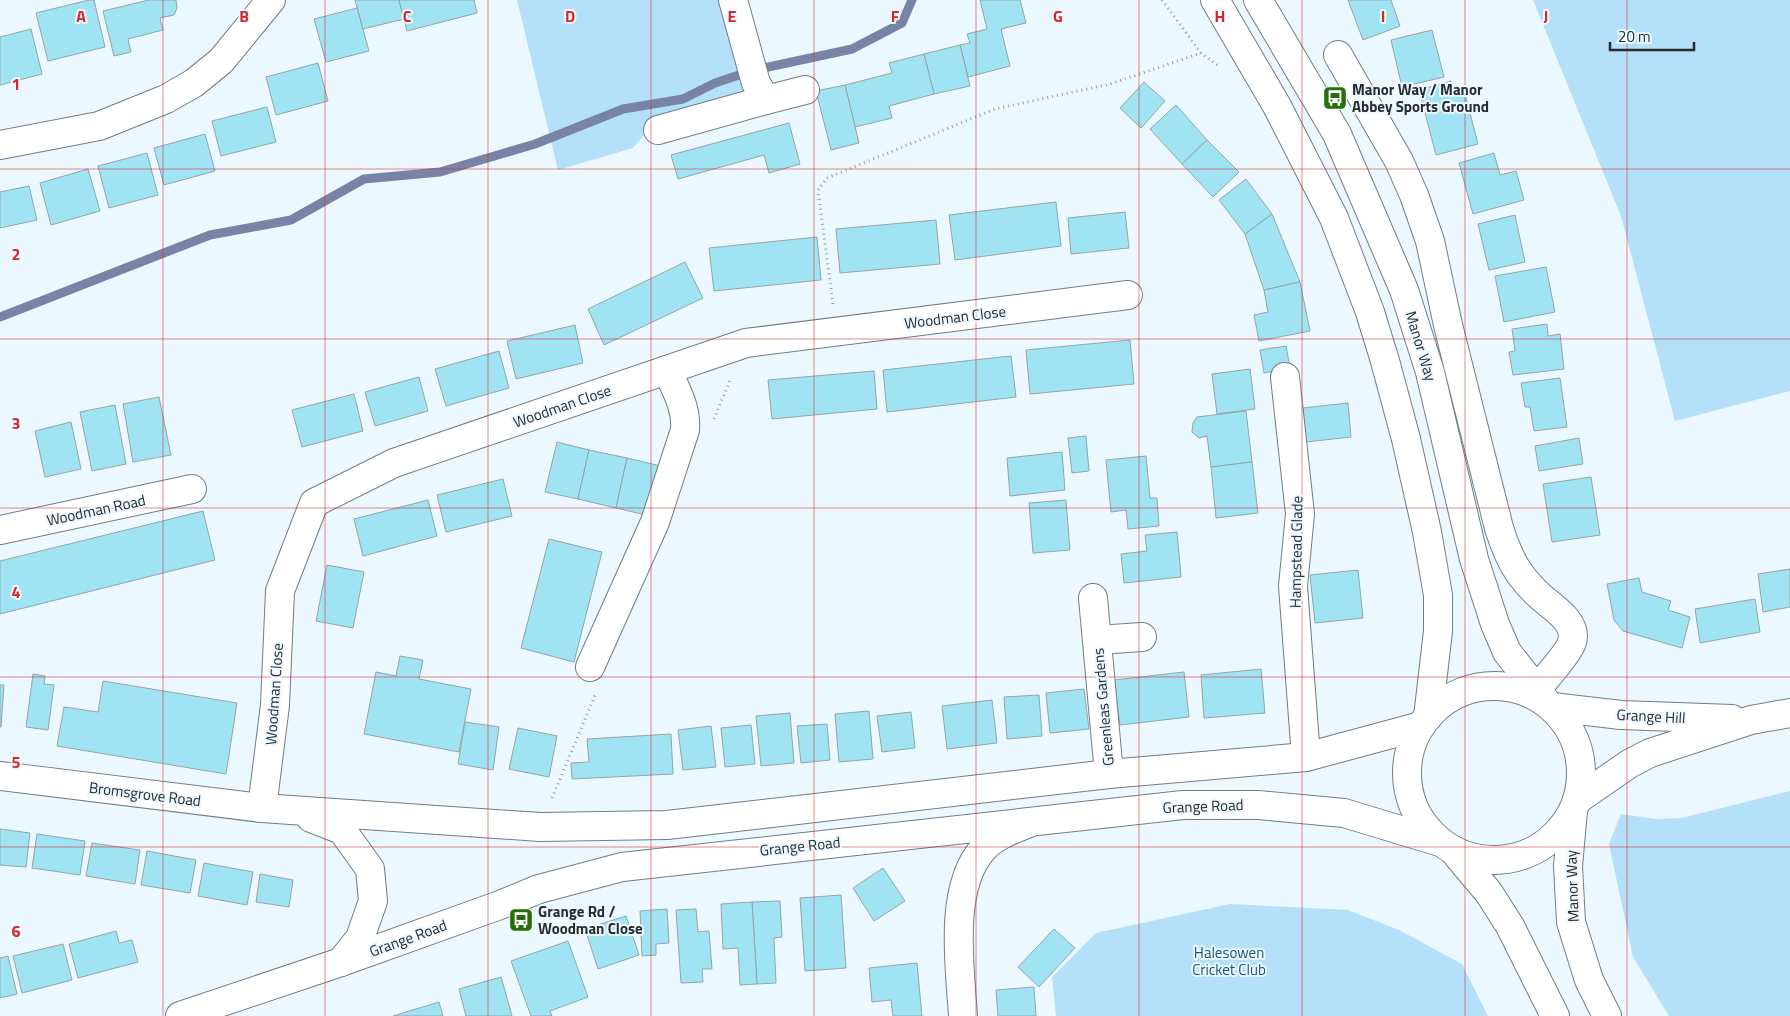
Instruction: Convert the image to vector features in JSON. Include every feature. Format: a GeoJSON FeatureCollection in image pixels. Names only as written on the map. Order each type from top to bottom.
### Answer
{"type":"FeatureCollection","features":[{"type":"Feature","properties":{"kind":"main road"},"geometry":{"type":"LineString","coordinates":[[0,145],[99,126],[166,99],[194,83],[221,61],[271,0]]}},
{"type":"Feature","properties":{"kind":"main road"},"geometry":{"type":"LineString","coordinates":[[733,0],[757,81]]}},
{"type":"Feature","properties":{"kind":"main road"},"geometry":{"type":"LineString","coordinates":[[1215,0],[1277,106],[1334,218],[1370,312],[1408,448],[1429,540],[1438,595],[1438,631],[1424,721],[1408,757],[1407,777],[1409,793],[1418,816],[1430,832],[1446,846],[1489,893],[1510,926],[1555,1016]]}},
{"type":"Feature","properties":{"kind":"main road","name":"Manor Way"},"geometry":{"type":"LineString","coordinates":[[1258,0],[1337,134],[1404,290],[1430,372],[1474,558],[1495,624],[1508,652],[1542,698]]}},
{"type":"Feature","properties":{"kind":"main road"},"geometry":{"type":"LineString","coordinates":[[1338,55],[1399,161],[1423,222],[1438,275],[1448,324],[1499,528],[1512,561],[1528,584],[1562,615],[1572,631],[1573,638],[1569,649],[1542,698]]}},
{"type":"Feature","properties":{"kind":"main road"},"geometry":{"type":"LineString","coordinates":[[658,130],[757,81],[805,90]]}},
{"type":"Feature","properties":{"kind":"main road","name":"Woodman Close"},"geometry":{"type":"LineString","coordinates":[[262,808],[275,705],[280,591],[314,503],[394,462],[746,343],[1128,295]]}},
{"type":"Feature","properties":{"kind":"main road"},"geometry":{"type":"LineString","coordinates":[[590,667],[654,522],[685,430],[684,407],[668,370]]}},
{"type":"Feature","properties":{"kind":"main road","name":"Hampstead Glade"},"geometry":{"type":"LineString","coordinates":[[1285,377],[1300,514],[1293,586],[1306,757]]}},
{"type":"Feature","properties":{"kind":"main road"},"geometry":{"type":"LineString","coordinates":[[1459,490],[1488,484]]}},
{"type":"Feature","properties":{"kind":"main road","name":"Woodman Road"},"geometry":{"type":"LineString","coordinates":[[0,530],[192,490]]}},
{"type":"Feature","properties":{"kind":"main road","name":"Greenleas Gardens"},"geometry":{"type":"LineString","coordinates":[[1093,598],[1108,774]]}},
{"type":"Feature","properties":{"kind":"main road","name":"Greenleas Gardens"},"geometry":{"type":"LineString","coordinates":[[1097,640],[1142,637]]}},
{"type":"Feature","properties":{"kind":"main road"},"geometry":{"type":"LineString","coordinates":[[291,810],[540,827],[666,825],[1108,774],[1306,757],[1424,721],[1448,699],[1475,688],[1502,686],[1518,689],[1542,698],[1567,724],[1579,753],[1582,771],[1580,788],[1575,805],[1565,825],[1539,848],[1522,856],[1509,859],[1493,861],[1477,859],[1446,846]]}},
{"type":"Feature","properties":{"kind":"main road","name":"Grange Hill"},"geometry":{"type":"LineString","coordinates":[[1542,698],[1621,715],[1750,720]]}},
{"type":"Feature","properties":{"kind":"main road","name":"Grange Hill"},"geometry":{"type":"LineString","coordinates":[[1575,805],[1629,764],[1650,753],[1750,720],[1790,713]]}},
{"type":"Feature","properties":{"kind":"main road","name":"Bromsgrove Road"},"geometry":{"type":"LineString","coordinates":[[0,776],[291,810]]}},
{"type":"Feature","properties":{"kind":"main road","name":"Grange Road"},"geometry":{"type":"LineString","coordinates":[[180,1016],[340,962],[500,905],[539,889],[622,867],[1183,805],[1258,805],[1344,813],[1446,846]]}},
{"type":"Feature","properties":{"kind":"main road","name":"Manor Way"},"geometry":{"type":"LineString","coordinates":[[1575,805],[1568,866],[1571,922],[1589,980],[1607,1016]]}},
{"type":"Feature","properties":{"kind":"main road"},"geometry":{"type":"LineString","coordinates":[[291,810],[342,830],[370,869],[373,901],[360,938],[340,962]]}},
{"type":"Feature","properties":{"kind":"main road"},"geometry":{"type":"LineString","coordinates":[[963,1016],[958,932],[963,892],[971,867],[983,848],[1008,831],[1040,820]]}},
{"type":"Feature","properties":{"kind":"path"},"geometry":{"type":"LineString","coordinates":[[837,332],[818,190],[827,178],[995,109],[1110,84],[1201,53],[1162,0]]}},
{"type":"Feature","properties":{"kind":"green space"},"geometry":{"type":"Polygon","coordinates":[[[517,0],[721,0],[750,101],[644,135],[633,148],[558,170],[517,0]]]}},
{"type":"Feature","properties":{"kind":"green space"},"geometry":{"type":"Polygon","coordinates":[[[1533,0],[1790,0],[1790,391],[1675,421],[1621,216],[1533,0]]]}},
{"type":"Feature","properties":{"kind":"green space"},"geometry":{"type":"Polygon","coordinates":[[[1790,791],[1790,1016],[1669,1016],[1633,957],[1609,844],[1621,814],[1656,819],[1682,818],[1790,791]]]}},
{"type":"Feature","properties":{"kind":"green space","name":"Halesowen Cricket Club"},"geometry":{"type":"Polygon","coordinates":[[[1230,904],[1348,910],[1399,930],[1462,964],[1488,1016],[1056,1016],[1052,977],[1096,933],[1230,904]]]}},
{"type":"Feature","properties":{"kind":"building"},"geometry":{"type":"Polygon","coordinates":[[[94,0],[105,47],[48,61],[36,13],[94,0]]]}},
{"type":"Feature","properties":{"kind":"building"},"geometry":{"type":"Polygon","coordinates":[[[149,0],[176,0],[177,8],[174,15],[160,18],[163,30],[128,39],[131,52],[114,56],[103,11],[149,0]]]}},
{"type":"Feature","properties":{"kind":"building"},"geometry":{"type":"Polygon","coordinates":[[[355,0],[399,0],[404,19],[363,29],[355,0]]]}},
{"type":"Feature","properties":{"kind":"building"},"geometry":{"type":"Polygon","coordinates":[[[399,0],[474,0],[477,13],[407,31],[399,0]]]}},
{"type":"Feature","properties":{"kind":"building"},"geometry":{"type":"Polygon","coordinates":[[[980,0],[1020,0],[1026,23],[1001,29],[1010,66],[968,77],[960,45],[970,43],[967,34],[987,29],[980,0]]]}},
{"type":"Feature","properties":{"kind":"building"},"geometry":{"type":"Polygon","coordinates":[[[1348,0],[1391,0],[1400,26],[1363,40],[1348,0]]]}},
{"type":"Feature","properties":{"kind":"building"},"geometry":{"type":"Polygon","coordinates":[[[357,8],[369,51],[326,62],[314,19],[357,8]]]}},
{"type":"Feature","properties":{"kind":"building"},"geometry":{"type":"Polygon","coordinates":[[[31,29],[42,74],[0,85],[0,37],[31,29]]]}},
{"type":"Feature","properties":{"kind":"building"},"geometry":{"type":"Polygon","coordinates":[[[1432,30],[1444,77],[1402,87],[1391,40],[1432,30]]]}},
{"type":"Feature","properties":{"kind":"building"},"geometry":{"type":"Polygon","coordinates":[[[960,45],[970,86],[934,94],[924,54],[960,45]]]}},
{"type":"Feature","properties":{"kind":"building"},"geometry":{"type":"Polygon","coordinates":[[[924,54],[934,94],[889,106],[892,118],[855,127],[845,85],[892,73],[889,63],[924,54]]]}},
{"type":"Feature","properties":{"kind":"building"},"geometry":{"type":"Polygon","coordinates":[[[318,63],[328,101],[276,115],[266,77],[318,63]]]}},
{"type":"Feature","properties":{"kind":"building"},"geometry":{"type":"Polygon","coordinates":[[[1451,81],[1455,96],[1465,94],[1478,144],[1436,155],[1419,90],[1451,81]]]}},
{"type":"Feature","properties":{"kind":"building"},"geometry":{"type":"Polygon","coordinates":[[[1144,82],[1165,101],[1141,128],[1120,108],[1144,82]]]}},
{"type":"Feature","properties":{"kind":"building"},"geometry":{"type":"Polygon","coordinates":[[[845,85],[859,143],[831,150],[816,91],[845,85]]]}},
{"type":"Feature","properties":{"kind":"building"},"geometry":{"type":"Polygon","coordinates":[[[1176,105],[1207,140],[1182,164],[1150,129],[1176,105]]]}},
{"type":"Feature","properties":{"kind":"building"},"geometry":{"type":"Polygon","coordinates":[[[267,107],[276,142],[221,156],[212,121],[267,107]]]}},
{"type":"Feature","properties":{"kind":"building"},"geometry":{"type":"Polygon","coordinates":[[[789,123],[800,164],[769,173],[764,155],[678,179],[671,155],[789,123]]]}},
{"type":"Feature","properties":{"kind":"building"},"geometry":{"type":"Polygon","coordinates":[[[205,134],[215,171],[164,185],[154,148],[205,134]]]}},
{"type":"Feature","properties":{"kind":"building"},"geometry":{"type":"Polygon","coordinates":[[[1207,140],[1239,172],[1213,197],[1182,164],[1207,140]]]}},
{"type":"Feature","properties":{"kind":"building"},"geometry":{"type":"Polygon","coordinates":[[[147,153],[158,195],[109,208],[98,166],[147,153]]]}},
{"type":"Feature","properties":{"kind":"building"},"geometry":{"type":"Polygon","coordinates":[[[1494,153],[1500,175],[1516,171],[1524,200],[1473,214],[1459,163],[1494,153]]]}},
{"type":"Feature","properties":{"kind":"building"},"geometry":{"type":"Polygon","coordinates":[[[88,169],[100,211],[51,225],[40,183],[88,169]]]}},
{"type":"Feature","properties":{"kind":"building"},"geometry":{"type":"Polygon","coordinates":[[[1246,179],[1272,214],[1245,234],[1219,200],[1246,179]]]}},
{"type":"Feature","properties":{"kind":"building"},"geometry":{"type":"Polygon","coordinates":[[[29,186],[37,220],[0,228],[0,192],[29,186]]]}},
{"type":"Feature","properties":{"kind":"building"},"geometry":{"type":"Polygon","coordinates":[[[1056,202],[1061,246],[955,260],[949,215],[1056,202]]]}},
{"type":"Feature","properties":{"kind":"building"},"geometry":{"type":"Polygon","coordinates":[[[1125,212],[1129,248],[1071,254],[1068,218],[1125,212]]]}},
{"type":"Feature","properties":{"kind":"building"},"geometry":{"type":"Polygon","coordinates":[[[1272,214],[1300,282],[1264,290],[1245,234],[1272,214]]]}},
{"type":"Feature","properties":{"kind":"building"},"geometry":{"type":"Polygon","coordinates":[[[1515,215],[1525,262],[1489,270],[1478,224],[1515,215]]]}},
{"type":"Feature","properties":{"kind":"building"},"geometry":{"type":"Polygon","coordinates":[[[936,220],[940,264],[840,273],[836,229],[936,220]]]}},
{"type":"Feature","properties":{"kind":"building"},"geometry":{"type":"Polygon","coordinates":[[[817,237],[821,280],[714,291],[709,248],[817,237]]]}},
{"type":"Feature","properties":{"kind":"building"},"geometry":{"type":"Polygon","coordinates":[[[685,262],[703,298],[604,345],[588,309],[685,262]]]}},
{"type":"Feature","properties":{"kind":"building"},"geometry":{"type":"Polygon","coordinates":[[[1546,267],[1555,312],[1504,322],[1495,276],[1546,267]]]}},
{"type":"Feature","properties":{"kind":"building"},"geometry":{"type":"Polygon","coordinates":[[[1300,282],[1310,331],[1259,341],[1254,315],[1268,312],[1264,290],[1300,282]]]}},
{"type":"Feature","properties":{"kind":"building"},"geometry":{"type":"Polygon","coordinates":[[[1547,324],[1548,336],[1560,334],[1564,369],[1513,375],[1509,352],[1515,351],[1512,329],[1547,324]]]}},
{"type":"Feature","properties":{"kind":"building"},"geometry":{"type":"Polygon","coordinates":[[[575,325],[583,363],[516,379],[507,341],[575,325]]]}},
{"type":"Feature","properties":{"kind":"building"},"geometry":{"type":"Polygon","coordinates":[[[1130,340],[1134,384],[1030,394],[1026,350],[1130,340]]]}},
{"type":"Feature","properties":{"kind":"building"},"geometry":{"type":"Polygon","coordinates":[[[1286,346],[1290,368],[1264,373],[1260,350],[1286,346]]]}},
{"type":"Feature","properties":{"kind":"building"},"geometry":{"type":"Polygon","coordinates":[[[499,351],[509,388],[446,406],[435,369],[499,351]]]}},
{"type":"Feature","properties":{"kind":"building"},"geometry":{"type":"Polygon","coordinates":[[[1011,356],[1016,397],[887,412],[883,370],[1011,356]]]}},
{"type":"Feature","properties":{"kind":"building"},"geometry":{"type":"Polygon","coordinates":[[[1250,369],[1255,409],[1217,414],[1212,374],[1250,369]]]}},
{"type":"Feature","properties":{"kind":"building"},"geometry":{"type":"Polygon","coordinates":[[[874,371],[877,409],[772,419],[768,380],[874,371]]]}},
{"type":"Feature","properties":{"kind":"building"},"geometry":{"type":"Polygon","coordinates":[[[419,377],[428,411],[375,426],[365,392],[419,377]]]}},
{"type":"Feature","properties":{"kind":"building"},"geometry":{"type":"Polygon","coordinates":[[[1560,378],[1567,427],[1534,431],[1530,407],[1525,407],[1521,383],[1560,378]]]}},
{"type":"Feature","properties":{"kind":"building"},"geometry":{"type":"Polygon","coordinates":[[[354,394],[363,431],[302,447],[292,410],[354,394]]]}},
{"type":"Feature","properties":{"kind":"building"},"geometry":{"type":"Polygon","coordinates":[[[159,397],[171,455],[133,462],[123,404],[159,397]]]}},
{"type":"Feature","properties":{"kind":"building"},"geometry":{"type":"Polygon","coordinates":[[[1348,403],[1351,437],[1306,442],[1303,408],[1348,403]]]}},
{"type":"Feature","properties":{"kind":"building"},"geometry":{"type":"Polygon","coordinates":[[[115,405],[126,464],[92,471],[80,412],[115,405]]]}},
{"type":"Feature","properties":{"kind":"building"},"geometry":{"type":"Polygon","coordinates":[[[1246,411],[1252,462],[1211,467],[1207,436],[1199,438],[1192,432],[1193,423],[1197,417],[1246,411]]]}},
{"type":"Feature","properties":{"kind":"building"},"geometry":{"type":"Polygon","coordinates":[[[71,422],[81,469],[45,477],[35,431],[71,422]]]}},
{"type":"Feature","properties":{"kind":"building"},"geometry":{"type":"Polygon","coordinates":[[[1086,436],[1089,471],[1072,473],[1068,438],[1086,436]]]}},
{"type":"Feature","properties":{"kind":"building"},"geometry":{"type":"Polygon","coordinates":[[[1579,438],[1583,464],[1539,471],[1535,446],[1579,438]]]}},
{"type":"Feature","properties":{"kind":"building"},"geometry":{"type":"Polygon","coordinates":[[[557,442],[589,450],[578,499],[545,492],[557,442]]]}},
{"type":"Feature","properties":{"kind":"building"},"geometry":{"type":"Polygon","coordinates":[[[589,450],[627,458],[616,508],[578,499],[589,450]]]}},
{"type":"Feature","properties":{"kind":"building"},"geometry":{"type":"Polygon","coordinates":[[[1062,452],[1065,490],[1010,496],[1007,458],[1062,452]]]}},
{"type":"Feature","properties":{"kind":"building"},"geometry":{"type":"Polygon","coordinates":[[[1146,456],[1150,498],[1157,498],[1159,526],[1128,529],[1126,510],[1111,512],[1106,460],[1146,456]]]}},
{"type":"Feature","properties":{"kind":"building"},"geometry":{"type":"Polygon","coordinates":[[[627,458],[661,466],[650,516],[616,508],[627,458]]]}},
{"type":"Feature","properties":{"kind":"building"},"geometry":{"type":"Polygon","coordinates":[[[1252,462],[1258,513],[1216,518],[1211,467],[1252,462]]]}},
{"type":"Feature","properties":{"kind":"building"},"geometry":{"type":"Polygon","coordinates":[[[1591,477],[1600,535],[1552,542],[1543,484],[1591,477]]]}},
{"type":"Feature","properties":{"kind":"building"},"geometry":{"type":"Polygon","coordinates":[[[503,479],[512,516],[446,532],[437,495],[503,479]]]}},
{"type":"Feature","properties":{"kind":"building"},"geometry":{"type":"Polygon","coordinates":[[[428,500],[437,536],[363,556],[354,519],[428,500]]]}},
{"type":"Feature","properties":{"kind":"building"},"geometry":{"type":"Polygon","coordinates":[[[1066,500],[1070,550],[1033,553],[1029,503],[1066,500]]]}},
{"type":"Feature","properties":{"kind":"building"},"geometry":{"type":"Polygon","coordinates":[[[203,511],[215,560],[0,614],[0,561],[203,511]]]}},
{"type":"Feature","properties":{"kind":"building"},"geometry":{"type":"Polygon","coordinates":[[[1177,532],[1181,577],[1124,583],[1121,554],[1147,551],[1145,535],[1177,532]]]}},
{"type":"Feature","properties":{"kind":"building"},"geometry":{"type":"Polygon","coordinates":[[[549,539],[602,552],[574,662],[521,648],[549,539]]]}},
{"type":"Feature","properties":{"kind":"building"},"geometry":{"type":"Polygon","coordinates":[[[327,565],[364,572],[353,628],[316,621],[327,565]]]}},
{"type":"Feature","properties":{"kind":"building"},"geometry":{"type":"Polygon","coordinates":[[[1790,569],[1790,607],[1763,612],[1758,574],[1790,569]]]}},
{"type":"Feature","properties":{"kind":"building"},"geometry":{"type":"Polygon","coordinates":[[[1358,570],[1363,618],[1315,623],[1310,575],[1358,570]]]}},
{"type":"Feature","properties":{"kind":"building"},"geometry":{"type":"Polygon","coordinates":[[[1639,578],[1642,592],[1671,601],[1668,610],[1690,617],[1682,648],[1623,631],[1614,620],[1607,584],[1639,578]]]}},
{"type":"Feature","properties":{"kind":"building"},"geometry":{"type":"Polygon","coordinates":[[[1755,599],[1760,632],[1700,643],[1695,609],[1755,599]]]}},
{"type":"Feature","properties":{"kind":"building"},"geometry":{"type":"Polygon","coordinates":[[[400,656],[423,660],[419,679],[471,689],[459,752],[364,734],[376,672],[396,676],[400,656]]]}},
{"type":"Feature","properties":{"kind":"building"},"geometry":{"type":"Polygon","coordinates":[[[1261,669],[1265,713],[1204,718],[1201,675],[1261,669]]]}},
{"type":"Feature","properties":{"kind":"building"},"geometry":{"type":"Polygon","coordinates":[[[1184,672],[1189,717],[1120,725],[1114,680],[1184,672]]]}},
{"type":"Feature","properties":{"kind":"building"},"geometry":{"type":"Polygon","coordinates":[[[33,674],[45,676],[44,684],[54,685],[48,730],[26,727],[33,674]]]}},
{"type":"Feature","properties":{"kind":"building"},"geometry":{"type":"Polygon","coordinates":[[[103,681],[237,703],[226,774],[57,746],[64,707],[98,712],[103,681]]]}},
{"type":"Feature","properties":{"kind":"building"},"geometry":{"type":"Polygon","coordinates":[[[0,685],[4,685],[1,727],[0,727],[0,685]]]}},
{"type":"Feature","properties":{"kind":"building"},"geometry":{"type":"Polygon","coordinates":[[[1084,689],[1089,729],[1050,733],[1046,693],[1084,689]]]}},
{"type":"Feature","properties":{"kind":"building"},"geometry":{"type":"Polygon","coordinates":[[[1039,695],[1042,736],[1007,739],[1004,697],[1039,695]]]}},
{"type":"Feature","properties":{"kind":"building"},"geometry":{"type":"Polygon","coordinates":[[[992,700],[997,743],[947,749],[942,706],[992,700]]]}},
{"type":"Feature","properties":{"kind":"building"},"geometry":{"type":"Polygon","coordinates":[[[869,711],[873,759],[839,762],[835,714],[869,711]]]}},
{"type":"Feature","properties":{"kind":"building"},"geometry":{"type":"Polygon","coordinates":[[[911,712],[915,748],[882,752],[877,716],[911,712]]]}},
{"type":"Feature","properties":{"kind":"building"},"geometry":{"type":"Polygon","coordinates":[[[790,713],[794,763],[761,766],[756,716],[790,713]]]}},
{"type":"Feature","properties":{"kind":"building"},"geometry":{"type":"Polygon","coordinates":[[[465,722],[499,727],[493,770],[458,764],[465,722]]]}},
{"type":"Feature","properties":{"kind":"building"},"geometry":{"type":"Polygon","coordinates":[[[827,724],[830,760],[801,763],[797,726],[827,724]]]}},
{"type":"Feature","properties":{"kind":"building"},"geometry":{"type":"Polygon","coordinates":[[[751,725],[755,764],[725,767],[721,728],[751,725]]]}},
{"type":"Feature","properties":{"kind":"building"},"geometry":{"type":"Polygon","coordinates":[[[711,726],[716,767],[683,770],[678,730],[711,726]]]}},
{"type":"Feature","properties":{"kind":"building"},"geometry":{"type":"Polygon","coordinates":[[[518,728],[557,736],[549,777],[509,769],[518,728]]]}},
{"type":"Feature","properties":{"kind":"building"},"geometry":{"type":"Polygon","coordinates":[[[671,734],[673,774],[572,779],[571,763],[589,762],[587,739],[671,734]]]}},
{"type":"Feature","properties":{"kind":"building"},"geometry":{"type":"Polygon","coordinates":[[[0,829],[30,833],[26,867],[0,865],[0,829]]]}},
{"type":"Feature","properties":{"kind":"building"},"geometry":{"type":"Polygon","coordinates":[[[37,834],[85,841],[80,875],[32,868],[37,834]]]}},
{"type":"Feature","properties":{"kind":"building"},"geometry":{"type":"Polygon","coordinates":[[[92,843],[140,850],[135,884],[86,876],[92,843]]]}},
{"type":"Feature","properties":{"kind":"building"},"geometry":{"type":"Polygon","coordinates":[[[147,851],[196,860],[190,893],[141,885],[147,851]]]}},
{"type":"Feature","properties":{"kind":"building"},"geometry":{"type":"Polygon","coordinates":[[[204,863],[253,872],[247,905],[198,896],[204,863]]]}},
{"type":"Feature","properties":{"kind":"building"},"geometry":{"type":"Polygon","coordinates":[[[883,868],[905,901],[874,921],[853,888],[883,868]]]}},
{"type":"Feature","properties":{"kind":"building"},"geometry":{"type":"Polygon","coordinates":[[[260,874],[293,880],[289,907],[256,902],[260,874]]]}},
{"type":"Feature","properties":{"kind":"building"},"geometry":{"type":"Polygon","coordinates":[[[841,895],[846,968],[805,971],[800,898],[841,895]]]}},
{"type":"Feature","properties":{"kind":"building"},"geometry":{"type":"Polygon","coordinates":[[[780,901],[782,937],[774,938],[776,983],[757,984],[752,902],[780,901]]]}},
{"type":"Feature","properties":{"kind":"building"},"geometry":{"type":"Polygon","coordinates":[[[752,902],[757,984],[740,985],[738,948],[723,949],[721,904],[752,902]]]}},
{"type":"Feature","properties":{"kind":"building"},"geometry":{"type":"Polygon","coordinates":[[[667,909],[669,943],[656,944],[656,955],[642,956],[640,911],[667,909]]]}},
{"type":"Feature","properties":{"kind":"building"},"geometry":{"type":"Polygon","coordinates":[[[696,909],[698,932],[709,931],[712,969],[702,969],[703,982],[681,983],[676,910],[696,909]]]}},
{"type":"Feature","properties":{"kind":"building"},"geometry":{"type":"Polygon","coordinates":[[[626,916],[639,955],[598,969],[585,929],[626,916]]]}},
{"type":"Feature","properties":{"kind":"building"},"geometry":{"type":"Polygon","coordinates":[[[1054,929],[1075,948],[1039,987],[1018,967],[1054,929]]]}},
{"type":"Feature","properties":{"kind":"building"},"geometry":{"type":"Polygon","coordinates":[[[116,931],[119,943],[132,940],[138,962],[78,978],[69,944],[116,931]]]}},
{"type":"Feature","properties":{"kind":"building"},"geometry":{"type":"Polygon","coordinates":[[[568,941],[588,997],[550,1011],[552,1016],[531,1016],[511,961],[568,941]]]}},
{"type":"Feature","properties":{"kind":"building"},"geometry":{"type":"Polygon","coordinates":[[[63,944],[72,980],[22,993],[13,956],[63,944]]]}},
{"type":"Feature","properties":{"kind":"building"},"geometry":{"type":"Polygon","coordinates":[[[8,956],[17,994],[0,998],[0,958],[8,956]]]}},
{"type":"Feature","properties":{"kind":"building"},"geometry":{"type":"Polygon","coordinates":[[[917,963],[922,1016],[893,1016],[891,1000],[872,1002],[869,968],[917,963]]]}},
{"type":"Feature","properties":{"kind":"building"},"geometry":{"type":"Polygon","coordinates":[[[501,977],[512,1016],[466,1016],[459,989],[501,977]]]}},
{"type":"Feature","properties":{"kind":"building"},"geometry":{"type":"Polygon","coordinates":[[[1034,987],[1036,1016],[998,1016],[996,990],[1034,987]]]}},
{"type":"Feature","properties":{"kind":"building"},"geometry":{"type":"Polygon","coordinates":[[[439,1002],[443,1016],[393,1016],[439,1002]]]}},
{"type":"Feature","properties":{"kind":"waterway"},"geometry":{"type":"LineString","coordinates":[[0,317],[210,235],[291,220],[364,179],[440,172],[535,144],[623,109],[683,99],[715,83],[754,70],[852,49],[902,23],[912,0]]}},
{"type":"Feature","properties":{"kind":"place","name":"Manor Way / Manor Abbey Sports Ground"},"geometry":{"type":"Point","coordinates":[1335,98]}},
{"type":"Feature","properties":{"kind":"place","name":"Grange Rd / Woodman Close"},"geometry":{"type":"Point","coordinates":[521,920]}}]}
